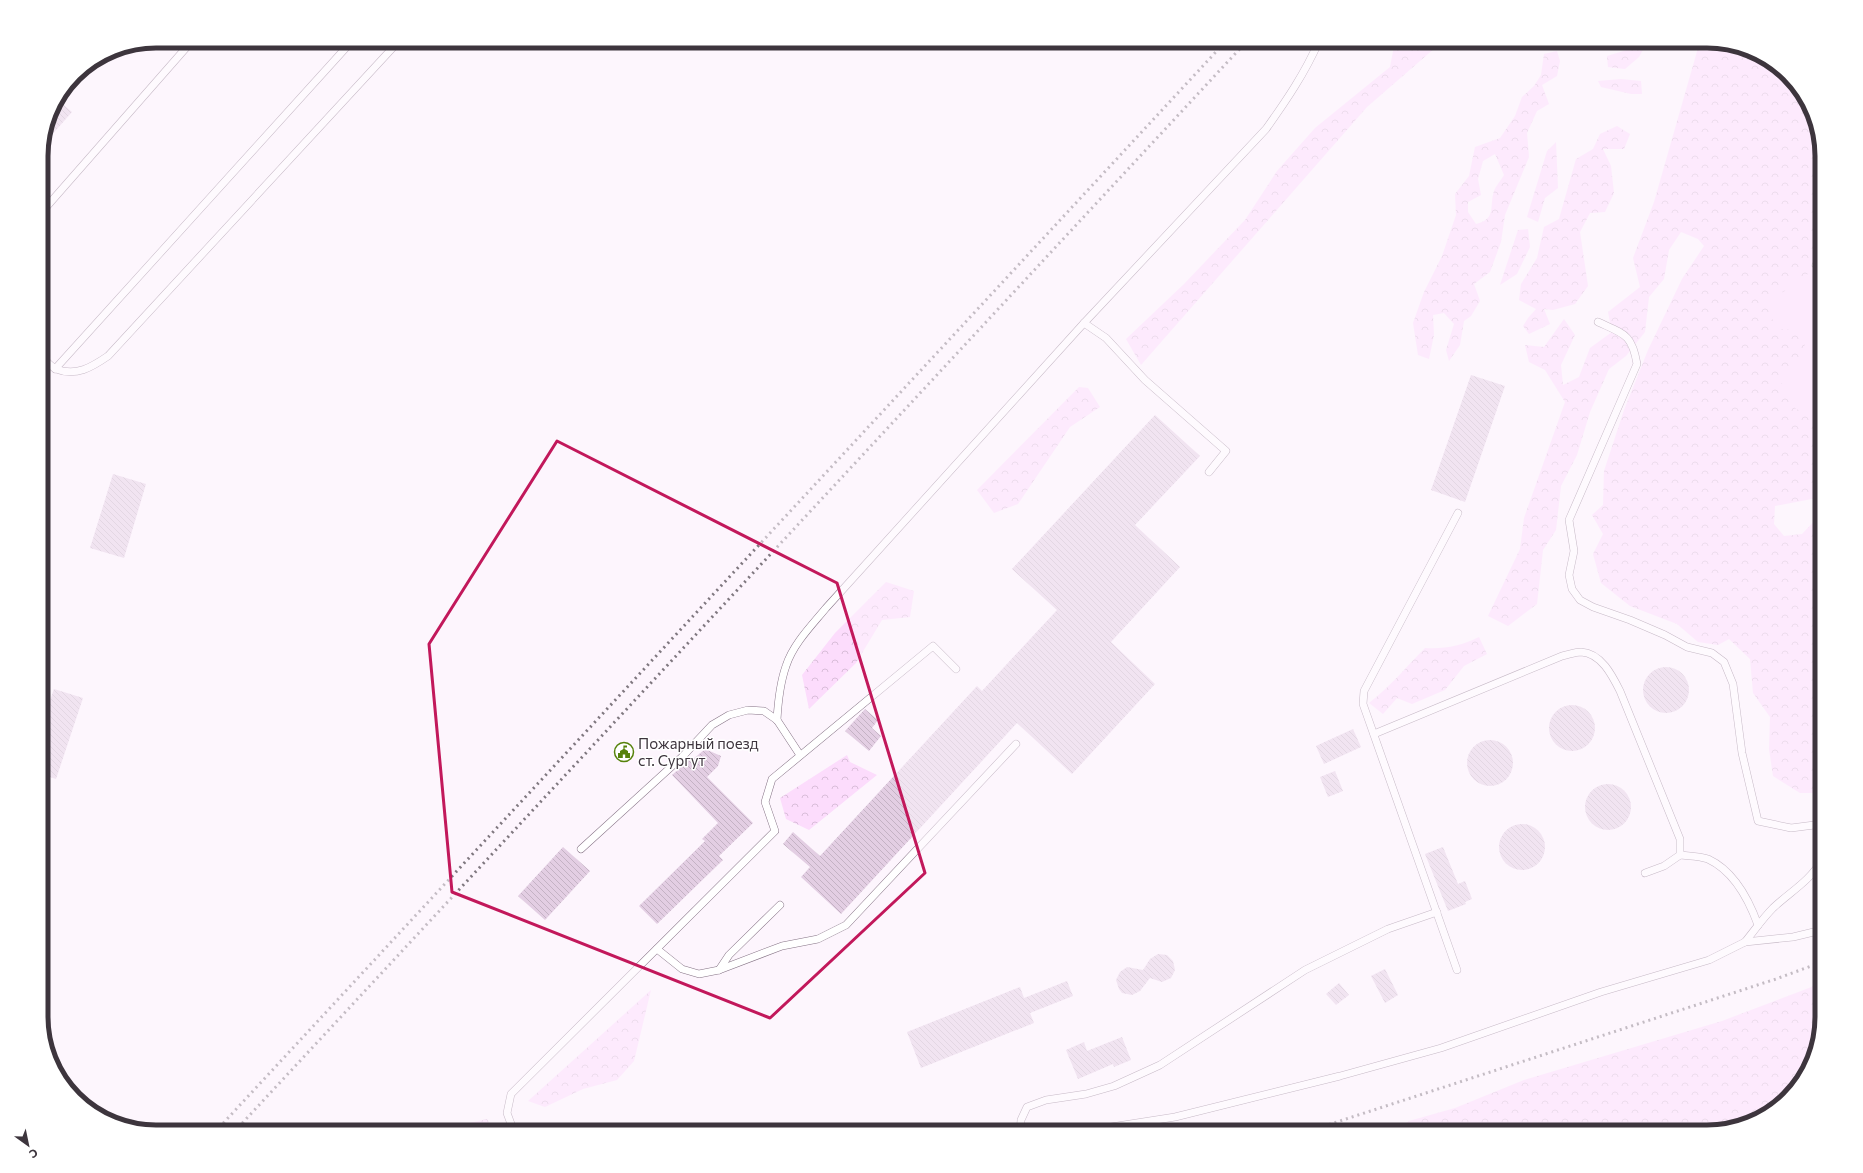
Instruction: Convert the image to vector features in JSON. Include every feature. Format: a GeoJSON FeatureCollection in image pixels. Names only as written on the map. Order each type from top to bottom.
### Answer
{"type":"FeatureCollection","features":[{"type":"Feature","properties":{"kind":"lane"},"geometry":{"type":"LineString","coordinates":[[48,205],[186,48]]}},
{"type":"Feature","properties":{"kind":"lane"},"geometry":{"type":"LineString","coordinates":[[55,369],[346,48]]}},
{"type":"Feature","properties":{"kind":"lane"},"geometry":{"type":"LineString","coordinates":[[48,363],[55,369],[74,372],[91,368],[108,356],[393,48]]}},
{"type":"Feature","properties":{"kind":"lane"},"geometry":{"type":"LineString","coordinates":[[777,720],[779,697],[786,665],[799,642],[826,608],[1084,323],[1266,129],[1287,99],[1316,48]]}},
{"type":"Feature","properties":{"kind":"lane"},"geometry":{"type":"LineString","coordinates":[[1598,322],[1625,335],[1634,347],[1637,364],[1568,520],[1574,551],[1568,575],[1572,589],[1580,600],[1593,607],[1630,620],[1665,635],[1687,647],[1712,653],[1724,662],[1733,684],[1742,753],[1758,821],[1791,828],[1815,825]]}},
{"type":"Feature","properties":{"kind":"lane"},"geometry":{"type":"LineString","coordinates":[[1084,323],[1106,338],[1145,380],[1226,451],[1209,472]]}},
{"type":"Feature","properties":{"kind":"lane"},"geometry":{"type":"LineString","coordinates":[[1458,513],[1364,691],[1363,704],[1458,970]]}},
{"type":"Feature","properties":{"kind":"lane"},"geometry":{"type":"LineString","coordinates":[[512,1125],[507,1112],[511,1094],[775,831],[765,802],[772,779],[933,646],[956,669]]}},
{"type":"Feature","properties":{"kind":"lane"},"geometry":{"type":"LineString","coordinates":[[1374,734],[1562,656],[1581,652],[1594,657],[1608,668],[1620,691],[1680,839],[1680,855]]}},
{"type":"Feature","properties":{"kind":"lane"},"geometry":{"type":"LineString","coordinates":[[581,849],[682,757],[712,725],[728,715],[748,710],[764,712],[777,720],[800,755]]}},
{"type":"Feature","properties":{"kind":"lane"},"geometry":{"type":"LineString","coordinates":[[657,949],[682,969],[699,974],[719,970],[782,946],[818,939],[846,925],[1016,744]]}},
{"type":"Feature","properties":{"kind":"lane"},"geometry":{"type":"LineString","coordinates":[[1645,874],[1664,866],[1680,855],[1707,859],[1726,872],[1744,893],[1758,925]]}},
{"type":"Feature","properties":{"kind":"lane"},"geometry":{"type":"LineString","coordinates":[[1745,942],[1774,908],[1790,896],[1815,871]]}},
{"type":"Feature","properties":{"kind":"lane"},"geometry":{"type":"LineString","coordinates":[[719,970],[730,955],[780,905]]}},
{"type":"Feature","properties":{"kind":"lane"},"geometry":{"type":"LineString","coordinates":[[1021,1125],[1021,1120],[1027,1107],[1046,1100],[1086,1094],[1114,1086],[1160,1065],[1305,970],[1388,929],[1437,912]]}},
{"type":"Feature","properties":{"kind":"lane"},"geometry":{"type":"LineString","coordinates":[[1124,1125],[1175,1117],[1340,1076],[1441,1048],[1601,992],[1710,960],[1745,942],[1794,937],[1815,932]]}},
{"type":"Feature","properties":{"kind":"highlighted area"},"geometry":{"type":"Polygon","coordinates":[[[557,441],[837,583],[925,873],[770,1018],[452,892],[429,644],[557,441]]]}},
{"type":"Feature","properties":{"kind":"green space"},"geometry":{"type":"Polygon","coordinates":[[[1394,48],[1435,48],[1367,107],[1141,365],[1126,339],[1184,284],[1245,220],[1277,171],[1315,128],[1390,67],[1394,48]]]}},
{"type":"Feature","properties":{"kind":"green space"},"geometry":{"type":"Polygon","coordinates":[[[1644,48],[1639,57],[1625,69],[1608,67],[1607,56],[1630,49],[1644,48]]]}},
{"type":"Feature","properties":{"kind":"green space"},"geometry":{"type":"Polygon","coordinates":[[[1698,48],[1728,50],[1755,59],[1767,66],[1793,90],[1807,114],[1814,142],[1815,273],[1786,282],[1785,291],[1768,299],[1771,317],[1778,329],[1796,330],[1805,344],[1800,362],[1781,379],[1785,393],[1796,409],[1815,418],[1815,498],[1775,506],[1774,524],[1784,536],[1802,534],[1815,520],[1815,793],[1800,793],[1773,776],[1769,749],[1770,717],[1753,693],[1750,659],[1729,639],[1718,645],[1698,642],[1677,624],[1630,606],[1601,583],[1593,554],[1603,534],[1592,515],[1603,505],[1604,471],[1624,410],[1648,350],[1682,279],[1704,246],[1698,239],[1681,232],[1669,250],[1664,279],[1649,297],[1645,332],[1626,356],[1609,369],[1590,412],[1577,455],[1561,486],[1556,530],[1543,550],[1537,604],[1508,626],[1488,616],[1520,549],[1524,518],[1565,402],[1545,370],[1529,362],[1525,345],[1544,347],[1564,319],[1575,335],[1561,365],[1563,385],[1579,377],[1590,348],[1612,332],[1608,312],[1640,287],[1633,258],[1654,202],[1698,48]]]}},
{"type":"Feature","properties":{"kind":"green space"},"geometry":{"type":"Polygon","coordinates":[[[1557,51],[1560,61],[1557,76],[1542,85],[1549,104],[1537,111],[1527,133],[1529,157],[1505,215],[1501,242],[1490,272],[1474,284],[1480,301],[1471,316],[1464,321],[1460,345],[1449,361],[1446,350],[1454,324],[1444,313],[1433,315],[1434,335],[1429,359],[1418,355],[1413,323],[1424,292],[1442,256],[1456,215],[1455,194],[1469,176],[1475,147],[1500,138],[1515,116],[1522,97],[1534,86],[1541,75],[1544,54],[1557,51]],[[1495,154],[1483,161],[1478,179],[1481,195],[1468,202],[1468,212],[1476,224],[1483,222],[1490,215],[1494,191],[1504,175],[1495,154]]]}},
{"type":"Feature","properties":{"kind":"green space"},"geometry":{"type":"Polygon","coordinates":[[[1621,79],[1641,81],[1642,94],[1631,94],[1601,87],[1598,81],[1621,79]]]}},
{"type":"Feature","properties":{"kind":"green space"},"geometry":{"type":"Polygon","coordinates":[[[1617,126],[1630,134],[1624,149],[1603,149],[1611,166],[1614,193],[1605,212],[1590,213],[1580,232],[1588,286],[1575,304],[1553,310],[1544,309],[1550,324],[1529,334],[1523,326],[1536,309],[1519,300],[1521,284],[1537,258],[1544,227],[1559,219],[1576,159],[1593,149],[1600,134],[1617,126]]]}},
{"type":"Feature","properties":{"kind":"green space"},"geometry":{"type":"Polygon","coordinates":[[[1556,142],[1558,188],[1545,198],[1538,222],[1527,217],[1547,151],[1556,142]]]}},
{"type":"Feature","properties":{"kind":"green space"},"geometry":{"type":"Polygon","coordinates":[[[1815,206],[1815,456],[1742,310],[1815,206]]]}},
{"type":"Feature","properties":{"kind":"green space"},"geometry":{"type":"Polygon","coordinates":[[[1528,229],[1530,247],[1517,274],[1500,285],[1518,230],[1528,229]]]}},
{"type":"Feature","properties":{"kind":"green space"},"geometry":{"type":"Polygon","coordinates":[[[1079,387],[1088,388],[1100,407],[1070,427],[1018,504],[994,513],[977,490],[1079,387]]]}},
{"type":"Feature","properties":{"kind":"green space"},"geometry":{"type":"Polygon","coordinates":[[[886,582],[914,591],[910,617],[882,620],[856,663],[809,709],[802,675],[835,633],[886,582]]]}},
{"type":"Feature","properties":{"kind":"green space"},"geometry":{"type":"Polygon","coordinates":[[[1479,637],[1487,654],[1464,666],[1445,690],[1412,704],[1397,698],[1383,714],[1369,703],[1391,684],[1425,648],[1453,646],[1466,643],[1479,637]]]}},
{"type":"Feature","properties":{"kind":"green space"},"geometry":{"type":"Polygon","coordinates":[[[847,755],[850,762],[877,775],[809,830],[786,819],[780,798],[847,755]]]}},
{"type":"Feature","properties":{"kind":"green space"},"geometry":{"type":"Polygon","coordinates":[[[1815,986],[1814,1031],[1804,1065],[1797,1077],[1773,1103],[1749,1117],[1721,1124],[1707,1125],[1404,1125],[1409,1121],[1455,1108],[1524,1080],[1722,1021],[1815,986]]]}},
{"type":"Feature","properties":{"kind":"green space"},"geometry":{"type":"Polygon","coordinates":[[[651,990],[634,1061],[617,1080],[583,1089],[545,1107],[528,1101],[651,990]]]}},
{"type":"Feature","properties":{"kind":"green space"},"geometry":{"type":"Polygon","coordinates":[[[487,1119],[491,1125],[467,1125],[487,1119]]]}},
{"type":"Feature","properties":{"kind":"building"},"geometry":{"type":"Polygon","coordinates":[[[62,103],[72,112],[50,137],[56,114],[62,103]]]}},
{"type":"Feature","properties":{"kind":"building"},"geometry":{"type":"Polygon","coordinates":[[[1471,375],[1505,386],[1465,502],[1431,490],[1471,375]]]}},
{"type":"Feature","properties":{"kind":"building"},"geometry":{"type":"Polygon","coordinates":[[[1155,415],[1200,456],[1135,525],[1180,567],[1111,642],[1155,684],[1072,774],[1017,723],[841,914],[801,877],[810,867],[783,844],[793,832],[820,856],[977,686],[982,691],[1057,610],[1012,569],[1155,415]]]}},
{"type":"Feature","properties":{"kind":"building"},"geometry":{"type":"Polygon","coordinates":[[[113,474],[146,484],[124,558],[90,548],[113,474]]]}},
{"type":"Feature","properties":{"kind":"building"},"geometry":{"type":"Polygon","coordinates":[[[1666,667],[1679,671],[1685,677],[1689,690],[1685,703],[1679,709],[1666,713],[1653,709],[1647,703],[1643,690],[1647,677],[1653,671],[1666,667]]]}},
{"type":"Feature","properties":{"kind":"building"},"geometry":{"type":"Polygon","coordinates":[[[54,689],[83,698],[56,779],[48,776],[48,706],[54,689]]]}},
{"type":"Feature","properties":{"kind":"building"},"geometry":{"type":"Polygon","coordinates":[[[1572,705],[1585,709],[1591,715],[1595,728],[1591,741],[1585,747],[1572,751],[1559,747],[1553,741],[1549,728],[1553,715],[1559,709],[1572,705]]]}},
{"type":"Feature","properties":{"kind":"building"},"geometry":{"type":"Polygon","coordinates":[[[865,709],[878,720],[872,728],[881,736],[869,751],[845,731],[865,709]]]}},
{"type":"Feature","properties":{"kind":"building"},"geometry":{"type":"Polygon","coordinates":[[[1353,729],[1361,747],[1324,764],[1316,746],[1353,729]]]}},
{"type":"Feature","properties":{"kind":"building"},"geometry":{"type":"Polygon","coordinates":[[[1490,740],[1503,744],[1509,750],[1513,763],[1509,776],[1503,782],[1490,786],[1477,782],[1471,776],[1467,763],[1471,750],[1477,744],[1490,740]]]}},
{"type":"Feature","properties":{"kind":"building"},"geometry":{"type":"Polygon","coordinates":[[[705,749],[721,756],[718,766],[707,777],[753,823],[719,856],[723,860],[657,924],[639,906],[705,841],[702,839],[718,823],[672,775],[690,759],[691,761],[705,749]]]}},
{"type":"Feature","properties":{"kind":"building"},"geometry":{"type":"Polygon","coordinates":[[[1335,771],[1343,791],[1328,797],[1320,777],[1335,771]]]}},
{"type":"Feature","properties":{"kind":"building"},"geometry":{"type":"Polygon","coordinates":[[[1608,784],[1621,788],[1627,794],[1631,807],[1627,820],[1621,826],[1608,830],[1595,826],[1589,820],[1585,807],[1589,794],[1595,788],[1608,784]]]}},
{"type":"Feature","properties":{"kind":"building"},"geometry":{"type":"Polygon","coordinates":[[[1522,824],[1535,828],[1541,834],[1545,847],[1541,860],[1535,866],[1522,870],[1509,866],[1503,860],[1499,847],[1503,834],[1509,828],[1522,824]]]}},
{"type":"Feature","properties":{"kind":"building"},"geometry":{"type":"Polygon","coordinates":[[[563,847],[590,871],[545,920],[518,896],[563,847]]]}},
{"type":"Feature","properties":{"kind":"building"},"geometry":{"type":"Polygon","coordinates":[[[1443,847],[1458,884],[1465,881],[1472,899],[1465,902],[1466,904],[1448,911],[1425,854],[1443,847]]]}},
{"type":"Feature","properties":{"kind":"building"},"geometry":{"type":"Polygon","coordinates":[[[1158,954],[1167,955],[1173,961],[1175,970],[1171,978],[1162,982],[1150,978],[1140,991],[1132,995],[1122,993],[1116,980],[1120,972],[1127,967],[1143,970],[1150,959],[1158,954]]]}},
{"type":"Feature","properties":{"kind":"building"},"geometry":{"type":"Polygon","coordinates":[[[1385,969],[1398,995],[1385,1003],[1371,976],[1385,969]]]}},
{"type":"Feature","properties":{"kind":"building"},"geometry":{"type":"Polygon","coordinates":[[[1067,981],[1073,996],[1030,1013],[1034,1023],[921,1068],[907,1032],[1020,987],[1024,998],[1067,981]]]}},
{"type":"Feature","properties":{"kind":"building"},"geometry":{"type":"Polygon","coordinates":[[[1339,983],[1349,995],[1336,1005],[1326,994],[1339,983]]]}},
{"type":"Feature","properties":{"kind":"building"},"geometry":{"type":"Polygon","coordinates":[[[1122,1037],[1131,1060],[1114,1067],[1113,1064],[1078,1079],[1066,1050],[1084,1042],[1087,1051],[1122,1037]]]}},
{"type":"Feature","properties":{"kind":"railway"},"geometry":{"type":"LineString","coordinates":[[221,1125],[1220,48]]}},
{"type":"Feature","properties":{"kind":"railway"},"geometry":{"type":"LineString","coordinates":[[240,1125],[1241,48]]}},
{"type":"Feature","properties":{"kind":"railway"},"geometry":{"type":"LineString","coordinates":[[1328,1125],[1776,979],[1815,965]]}},
{"type":"Feature","properties":{"kind":"place","name":"Пожарный поезд ст. Сургут"},"geometry":{"type":"Point","coordinates":[624,752]}}]}
